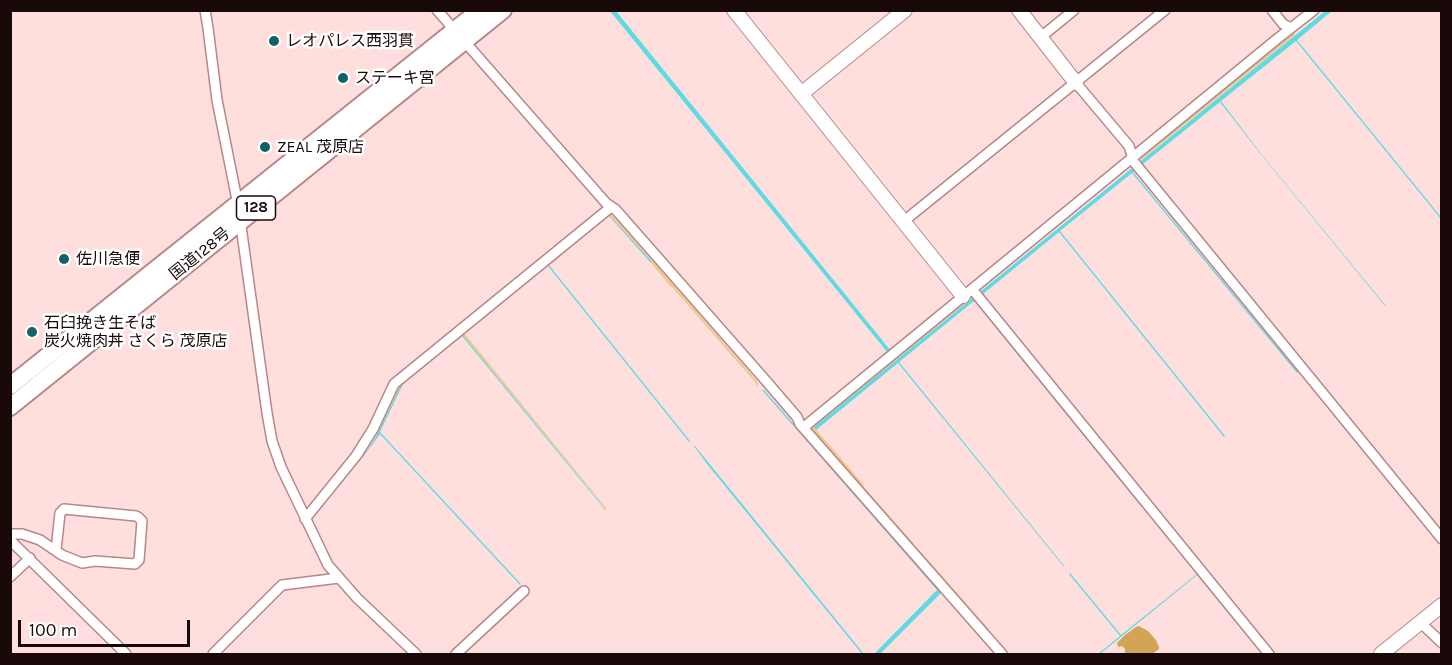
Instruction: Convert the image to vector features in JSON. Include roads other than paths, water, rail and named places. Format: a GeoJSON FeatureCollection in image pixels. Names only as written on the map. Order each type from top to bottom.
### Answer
{"type":"FeatureCollection","features":[{"type":"Feature","properties":{"kind":"highway","name":"国道128号"},"geometry":{"type":"LineString","coordinates":[[10,407],[240,221],[460,36],[480,10]]}},
{"type":"Feature","properties":{"kind":"highway","name":"国道128号"},"geometry":{"type":"LineString","coordinates":[[10,386],[238,204],[460,36],[503,10]]}},
{"type":"Feature","properties":{"kind":"street"},"geometry":{"type":"LineString","coordinates":[[205,10],[217,100],[238,204],[272,441],[281,467],[328,565],[357,598],[416,654]]}},
{"type":"Feature","properties":{"kind":"street"},"geometry":{"type":"LineString","coordinates":[[437,10],[616,210],[1002,654]]}},
{"type":"Feature","properties":{"kind":"street"},"geometry":{"type":"LineString","coordinates":[[734,10],[904,221],[968,293],[1269,654]]}},
{"type":"Feature","properties":{"kind":"street"},"geometry":{"type":"LineString","coordinates":[[801,94],[904,10]]}},
{"type":"Feature","properties":{"kind":"street"},"geometry":{"type":"LineString","coordinates":[[1019,10],[1129,146],[1134,162],[1442,539]]}},
{"type":"Feature","properties":{"kind":"street"},"geometry":{"type":"LineString","coordinates":[[1041,37],[1074,10]]}},
{"type":"Feature","properties":{"kind":"street"},"geometry":{"type":"LineString","coordinates":[[904,221],[1166,10]]}},
{"type":"Feature","properties":{"kind":"street"},"geometry":{"type":"LineString","coordinates":[[1272,10],[1283,24],[1291,28]]}},
{"type":"Feature","properties":{"kind":"street"},"geometry":{"type":"LineString","coordinates":[[804,428],[1133,156],[1314,10]]}},
{"type":"Feature","properties":{"kind":"street"},"geometry":{"type":"LineString","coordinates":[[305,519],[356,456],[373,429],[394,384],[611,207]]}},
{"type":"Feature","properties":{"kind":"street"},"geometry":{"type":"LineString","coordinates":[[10,534],[34,537],[62,555],[82,563],[95,561],[135,564],[139,560],[142,521],[136,516],[64,509],[60,513],[56,550]]}},
{"type":"Feature","properties":{"kind":"street"},"geometry":{"type":"LineString","coordinates":[[10,540],[126,654]]}},
{"type":"Feature","properties":{"kind":"street"},"geometry":{"type":"LineString","coordinates":[[10,577],[30,558]]}},
{"type":"Feature","properties":{"kind":"street"},"geometry":{"type":"LineString","coordinates":[[213,654],[282,585],[339,578]]}},
{"type":"Feature","properties":{"kind":"street"},"geometry":{"type":"LineString","coordinates":[[456,654],[524,591]]}},
{"type":"Feature","properties":{"kind":"street"},"geometry":{"type":"LineString","coordinates":[[1381,654],[1442,605]]}},
{"type":"Feature","properties":{"kind":"street"},"geometry":{"type":"LineString","coordinates":[[1421,622],[1442,643]]}},
{"type":"Feature","properties":{"kind":"water"},"geometry":{"type":"Polygon","coordinates":[[[610,11],[616,11],[891,351],[888,353],[610,11]]]}},
{"type":"Feature","properties":{"kind":"water"},"geometry":{"type":"Polygon","coordinates":[[[1325,11],[1332,11],[1297,40],[1441,219],[1296,41],[1221,101],[1262,155],[1386,306],[1259,152],[1220,102],[1133,172],[1297,373],[1132,173],[1060,231],[1224,437],[1059,232],[983,294],[1146,497],[981,295],[975,300],[1141,502],[1140,505],[974,301],[899,362],[1065,567],[898,363],[816,430],[814,427],[1325,11]]]}},
{"type":"Feature","properties":{"kind":"water"},"geometry":{"type":"Polygon","coordinates":[[[609,215],[651,263],[609,216],[549,265],[689,442],[548,266],[470,328],[609,215]]]}},
{"type":"Feature","properties":{"kind":"water"},"geometry":{"type":"Polygon","coordinates":[[[462,334],[603,506],[462,336],[404,382],[380,432],[520,585],[380,434],[363,457],[376,437],[403,381],[462,334]]]}},
{"type":"Feature","properties":{"kind":"water"},"geometry":{"type":"Polygon","coordinates":[[[762,390],[941,593],[880,654],[874,654],[937,590],[762,390]]]}},
{"type":"Feature","properties":{"kind":"water"},"geometry":{"type":"Polygon","coordinates":[[[695,446],[864,654],[862,654],[695,446]]]}},
{"type":"Feature","properties":{"kind":"water"},"geometry":{"type":"Polygon","coordinates":[[[1146,511],[1235,619],[1197,575],[1098,654],[1120,636],[1070,573],[1121,635],[1197,574],[1146,511]]]}},
{"type":"Feature","properties":{"kind":"place","name":"レオパレス西羽貫"},"geometry":{"type":"Point","coordinates":[274,41]}},
{"type":"Feature","properties":{"kind":"place","name":"ステーキ宮"},"geometry":{"type":"Point","coordinates":[343,78]}},
{"type":"Feature","properties":{"kind":"place","name":"ZEAL 茂原店"},"geometry":{"type":"Point","coordinates":[265,147]}},
{"type":"Feature","properties":{"kind":"place","name":"佐川急便"},"geometry":{"type":"Point","coordinates":[64,259]}},
{"type":"Feature","properties":{"kind":"place","name":"石臼挽き生そば 炭火焼肉丼 さくら 茂原店"},"geometry":{"type":"Point","coordinates":[32,332]}}]}
